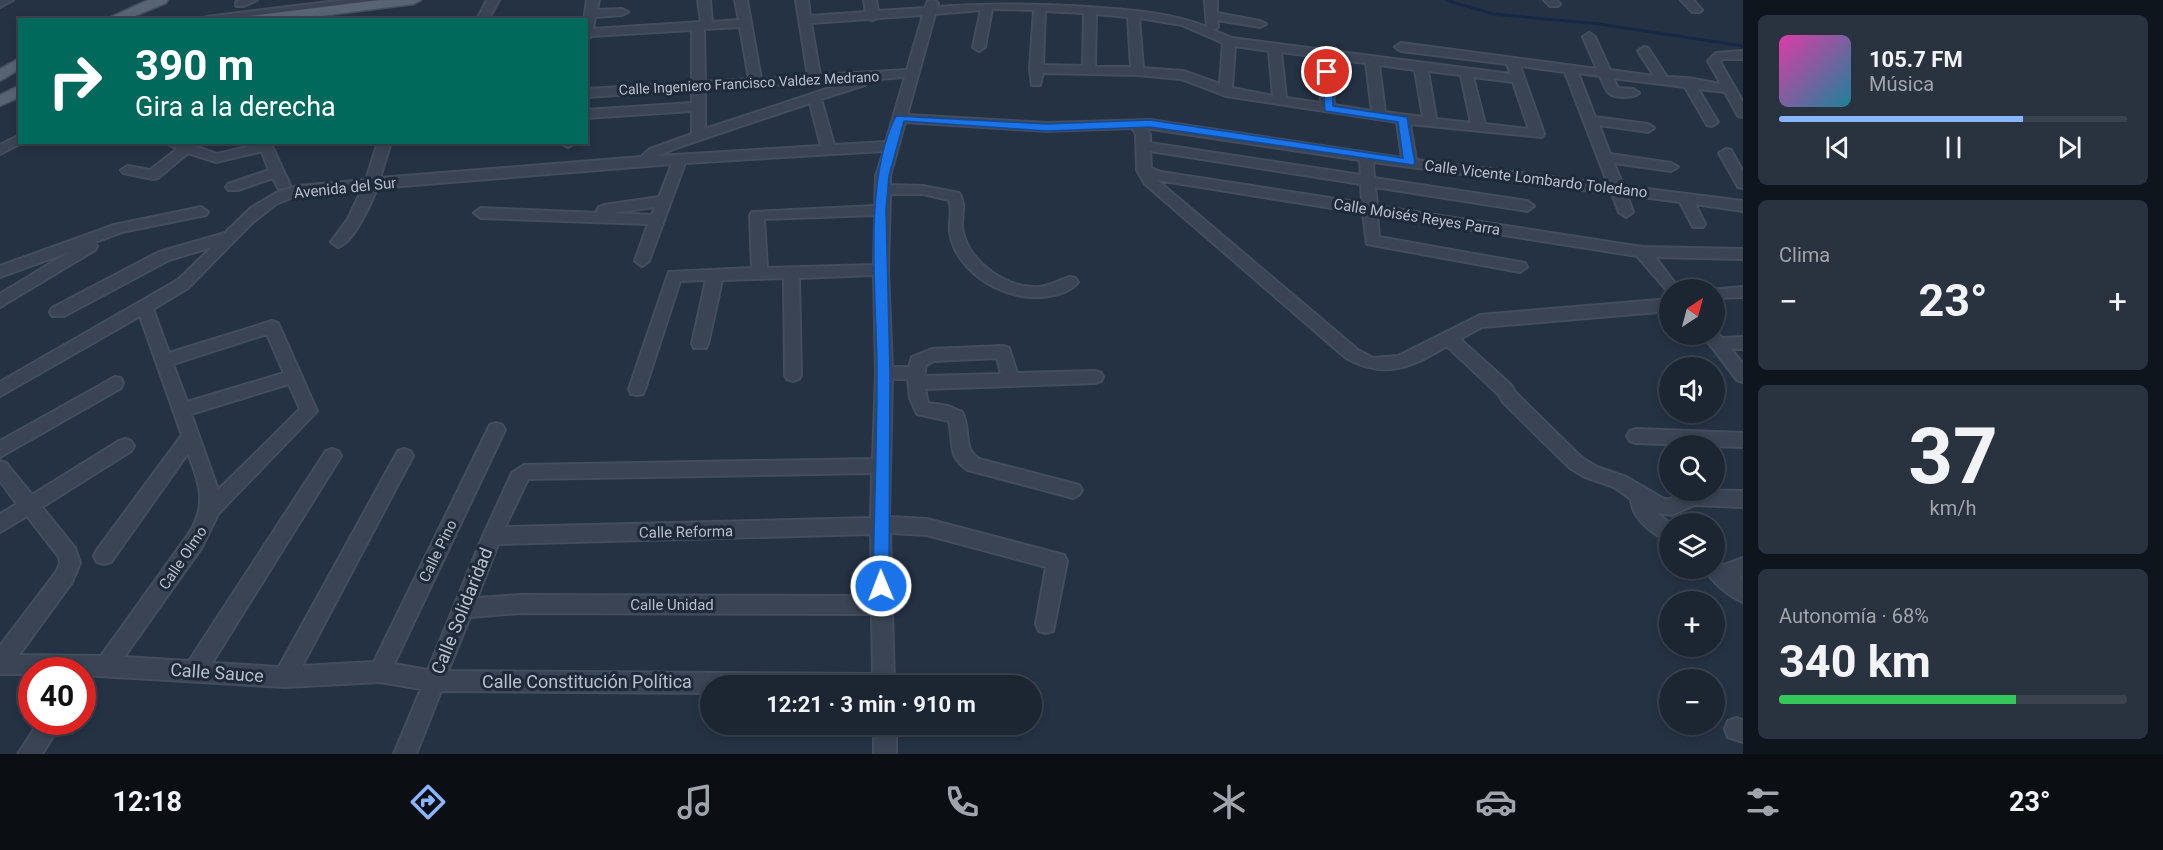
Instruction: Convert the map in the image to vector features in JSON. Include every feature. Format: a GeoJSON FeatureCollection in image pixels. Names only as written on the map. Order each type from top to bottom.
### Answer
{"type":"FeatureCollection","features":[{"type":"Feature","properties":{"kind":"main road"},"geometry":{"type":"LineString","coordinates":[[116,18],[161,0]]}},
{"type":"Feature","properties":{"kind":"main road"},"geometry":{"type":"LineString","coordinates":[[130,18],[161,0]]}},
{"type":"Feature","properties":{"kind":"main road"},"geometry":{"type":"LineString","coordinates":[[250,16],[414,0]]}},
{"type":"Feature","properties":{"kind":"main road"},"geometry":{"type":"LineString","coordinates":[[0,76],[18,63]]}},
{"type":"Feature","properties":{"kind":"main road"},"geometry":{"type":"LineString","coordinates":[[0,99],[18,90]]}},
{"type":"Feature","properties":{"kind":"street"},"geometry":{"type":"LineString","coordinates":[[0,4],[8,0]]}},
{"type":"Feature","properties":{"kind":"street"},"geometry":{"type":"LineString","coordinates":[[228,18],[326,3],[373,0]]}},
{"type":"Feature","properties":{"kind":"street"},"geometry":{"type":"LineString","coordinates":[[483,18],[492,0]]}},
{"type":"Feature","properties":{"kind":"street"},"geometry":{"type":"LineString","coordinates":[[588,28],[593,0]]}},
{"type":"Feature","properties":{"kind":"street"},"geometry":{"type":"LineString","coordinates":[[699,136],[697,107],[704,0]]}},
{"type":"Feature","properties":{"kind":"street"},"geometry":{"type":"LineString","coordinates":[[741,0],[756,82]]}},
{"type":"Feature","properties":{"kind":"street"},"geometry":{"type":"LineString","coordinates":[[802,0],[815,80]]}},
{"type":"Feature","properties":{"kind":"street"},"geometry":{"type":"LineString","coordinates":[[866,30],[870,0]]}},
{"type":"Feature","properties":{"kind":"street"},"geometry":{"type":"LineString","coordinates":[[1211,0],[1212,34]]}},
{"type":"Feature","properties":{"kind":"street"},"geometry":{"type":"LineString","coordinates":[[1687,0],[1696,10]]}},
{"type":"Feature","properties":{"kind":"street"},"geometry":{"type":"LineString","coordinates":[[243,1],[250,16]]}},
{"type":"Feature","properties":{"kind":"street"},"geometry":{"type":"LineString","coordinates":[[806,20],[868,17],[931,6],[990,4],[1133,14],[1186,23],[1230,41],[1517,79]]}},
{"type":"Feature","properties":{"kind":"street"},"geometry":{"type":"LineString","coordinates":[[979,47],[990,4]]}},
{"type":"Feature","properties":{"kind":"street"},"geometry":{"type":"LineString","coordinates":[[884,675],[880,527],[884,374],[880,270],[882,189],[891,146],[931,6]]}},
{"type":"Feature","properties":{"kind":"street"},"geometry":{"type":"LineString","coordinates":[[1040,8],[1036,75],[1089,70],[1183,75],[1226,92],[1280,102],[1537,134],[1512,61]]}},
{"type":"Feature","properties":{"kind":"street"},"geometry":{"type":"LineString","coordinates":[[1089,70],[1090,11]]}},
{"type":"Feature","properties":{"kind":"street"},"geometry":{"type":"LineString","coordinates":[[590,15],[622,12]]}},
{"type":"Feature","properties":{"kind":"street"},"geometry":{"type":"LineString","coordinates":[[1133,14],[1137,71]]}},
{"type":"Feature","properties":{"kind":"street"},"geometry":{"type":"LineString","coordinates":[[1212,16],[1260,24]]}},
{"type":"Feature","properties":{"kind":"street"},"geometry":{"type":"LineString","coordinates":[[588,34],[744,23]]}},
{"type":"Feature","properties":{"kind":"street"},"geometry":{"type":"LineString","coordinates":[[1589,37],[1613,91],[1633,93]]}},
{"type":"Feature","properties":{"kind":"street"},"geometry":{"type":"LineString","coordinates":[[1226,92],[1230,41]]}},
{"type":"Feature","properties":{"kind":"street"},"geometry":{"type":"LineString","coordinates":[[1275,47],[1280,102]]}},
{"type":"Feature","properties":{"kind":"street"},"geometry":{"type":"LineString","coordinates":[[1401,47],[1688,82],[1735,94]]}},
{"type":"Feature","properties":{"kind":"street"},"geometry":{"type":"LineString","coordinates":[[1644,51],[1662,79]]}},
{"type":"Feature","properties":{"kind":"street"},"geometry":{"type":"LineString","coordinates":[[1326,54],[1328,109]]}},
{"type":"Feature","properties":{"kind":"street"},"geometry":{"type":"LineString","coordinates":[[1743,55],[1720,56],[1714,61],[1735,94],[1743,112]]}},
{"type":"Feature","properties":{"kind":"street"},"geometry":{"type":"LineString","coordinates":[[1372,60],[1379,116]]}},
{"type":"Feature","properties":{"kind":"street"},"geometry":{"type":"LineString","coordinates":[[1421,67],[1430,122]]}},
{"type":"Feature","properties":{"kind":"street"},"geometry":{"type":"LineString","coordinates":[[1570,68],[1626,212]]}},
{"type":"Feature","properties":{"kind":"street"},"geometry":{"type":"LineString","coordinates":[[1466,72],[1479,128]]}},
{"type":"Feature","properties":{"kind":"street","name":"Calle Ingeniero Francisco Valdez Medrano"},"geometry":{"type":"LineString","coordinates":[[588,93],[912,73]]}},
{"type":"Feature","properties":{"kind":"street"},"geometry":{"type":"LineString","coordinates":[[645,161],[662,148],[879,76]]}},
{"type":"Feature","properties":{"kind":"street"},"geometry":{"type":"LineString","coordinates":[[1688,82],[1712,122]]}},
{"type":"Feature","properties":{"kind":"street"},"geometry":{"type":"LineString","coordinates":[[815,99],[829,150]]}},
{"type":"Feature","properties":{"kind":"street"},"geometry":{"type":"LineString","coordinates":[[588,114],[697,107]]}},
{"type":"Feature","properties":{"kind":"street","name":"Calle Vicente Lombardo Toledano"},"geometry":{"type":"LineString","coordinates":[[900,118],[1047,127],[1134,124],[1195,130],[1410,163],[1743,206]]}},
{"type":"Feature","properties":{"kind":"street"},"geometry":{"type":"LineString","coordinates":[[1403,119],[1410,163]]}},
{"type":"Feature","properties":{"kind":"street"},"geometry":{"type":"LineString","coordinates":[[1592,120],[1648,128]]}},
{"type":"Feature","properties":{"kind":"street"},"geometry":{"type":"LineString","coordinates":[[1134,124],[1143,134],[1145,146],[1142,163],[1150,181],[1352,354],[1372,364],[1392,365],[1480,321],[1659,306]]}},
{"type":"Feature","properties":{"kind":"street"},"geometry":{"type":"LineString","coordinates":[[0,150],[18,140]]}},
{"type":"Feature","properties":{"kind":"street"},"geometry":{"type":"LineString","coordinates":[[176,144],[216,158],[259,148],[267,149],[280,179],[232,187]]}},
{"type":"Feature","properties":{"kind":"street"},"geometry":{"type":"LineString","coordinates":[[338,242],[354,222],[371,184],[384,144]]}},
{"type":"Feature","properties":{"kind":"street","name":"Avenida del Sur"},"geometry":{"type":"LineString","coordinates":[[0,390],[183,284],[234,236],[256,211],[275,198],[298,190],[645,161],[891,146]]}},
{"type":"Feature","properties":{"kind":"street"},"geometry":{"type":"LineString","coordinates":[[1145,146],[1527,206]]}},
{"type":"Feature","properties":{"kind":"street"},"geometry":{"type":"LineString","coordinates":[[128,170],[153,175],[186,148]]}},
{"type":"Feature","properties":{"kind":"street"},"geometry":{"type":"LineString","coordinates":[[1726,153],[1743,184]]}},
{"type":"Feature","properties":{"kind":"street"},"geometry":{"type":"LineString","coordinates":[[1366,156],[1372,241],[1520,267]]}},
{"type":"Feature","properties":{"kind":"street"},"geometry":{"type":"LineString","coordinates":[[1606,158],[1671,167]]}},
{"type":"Feature","properties":{"kind":"street"},"geometry":{"type":"LineString","coordinates":[[642,261],[680,159]]}},
{"type":"Feature","properties":{"kind":"street","name":"Calle Moisés Reyes Parra"},"geometry":{"type":"LineString","coordinates":[[1144,170],[1158,176],[1642,252],[1743,254]]}},
{"type":"Feature","properties":{"kind":"street"},"geometry":{"type":"LineString","coordinates":[[882,189],[954,196],[958,202],[956,233],[969,262],[1000,283],[1034,294],[1058,291],[1070,282]]}},
{"type":"Feature","properties":{"kind":"street"},"geometry":{"type":"LineString","coordinates":[[1685,199],[1698,224]]}},
{"type":"Feature","properties":{"kind":"street"},"geometry":{"type":"LineString","coordinates":[[562,215],[665,201]]}},
{"type":"Feature","properties":{"kind":"street"},"geometry":{"type":"LineString","coordinates":[[760,274],[757,215],[881,210]]}},
{"type":"Feature","properties":{"kind":"street"},"geometry":{"type":"LineString","coordinates":[[0,272],[119,228],[201,212]]}},
{"type":"Feature","properties":{"kind":"street"},"geometry":{"type":"LineString","coordinates":[[481,213],[658,220]]}},
{"type":"Feature","properties":{"kind":"street"},"geometry":{"type":"LineString","coordinates":[[0,301],[119,228]]}},
{"type":"Feature","properties":{"kind":"street"},"geometry":{"type":"LineString","coordinates":[[58,312],[164,256],[234,236]]}},
{"type":"Feature","properties":{"kind":"street"},"geometry":{"type":"LineString","coordinates":[[1642,252],[1664,279]]}},
{"type":"Feature","properties":{"kind":"street"},"geometry":{"type":"LineString","coordinates":[[637,389],[674,276],[880,270]]}},
{"type":"Feature","properties":{"kind":"street"},"geometry":{"type":"LineString","coordinates":[[791,273],[793,375]]}},
{"type":"Feature","properties":{"kind":"street"},"geometry":{"type":"LineString","coordinates":[[700,344],[715,275]]}},
{"type":"Feature","properties":{"kind":"street"},"geometry":{"type":"LineString","coordinates":[[1725,293],[1743,292]]}},
{"type":"Feature","properties":{"kind":"street","name":"Calle Olmo"},"geometry":{"type":"LineString","coordinates":[[96,665],[195,542],[206,525],[211,509],[208,483],[144,306]]}},
{"type":"Feature","properties":{"kind":"street"},"geometry":{"type":"LineString","coordinates":[[164,361],[272,327],[309,411],[211,509]]}},
{"type":"Feature","properties":{"kind":"street"},"geometry":{"type":"LineString","coordinates":[[1446,340],[1501,394],[1509,396],[1576,463],[1591,472],[1620,482],[1663,507],[1672,507],[1694,497],[1743,499]]}},
{"type":"Feature","properties":{"kind":"street"},"geometry":{"type":"LineString","coordinates":[[1725,341],[1743,343]]}},
{"type":"Feature","properties":{"kind":"street"},"geometry":{"type":"LineString","coordinates":[[1718,345],[1743,376]]}},
{"type":"Feature","properties":{"kind":"street"},"geometry":{"type":"LineString","coordinates":[[1011,380],[1002,352],[924,357],[918,361],[916,378],[918,401],[923,409],[948,413],[956,417],[959,424],[959,451],[962,459],[974,465],[1072,490]]}},
{"type":"Feature","properties":{"kind":"street"},"geometry":{"type":"LineString","coordinates":[[884,374],[916,378],[1011,380],[1095,377]]}},
{"type":"Feature","properties":{"kind":"street"},"geometry":{"type":"LineString","coordinates":[[182,410],[294,376]]}},
{"type":"Feature","properties":{"kind":"street"},"geometry":{"type":"LineString","coordinates":[[0,450],[115,383]]}},
{"type":"Feature","properties":{"kind":"street","name":"Calle Pino"},"geometry":{"type":"LineString","coordinates":[[380,672],[496,430]]}},
{"type":"Feature","properties":{"kind":"street"},"geometry":{"type":"LineString","coordinates":[[104,556],[191,436]]}},
{"type":"Feature","properties":{"kind":"street"},"geometry":{"type":"LineString","coordinates":[[1636,436],[1743,440]]}},
{"type":"Feature","properties":{"kind":"street"},"geometry":{"type":"LineString","coordinates":[[0,524],[124,446]]}},
{"type":"Feature","properties":{"kind":"street"},"geometry":{"type":"LineString","coordinates":[[195,671],[332,456]]}},
{"type":"Feature","properties":{"kind":"street"},"geometry":{"type":"LineString","coordinates":[[285,677],[404,456]]}},
{"type":"Feature","properties":{"kind":"street","name":"Calle Solidaridad"},"geometry":{"type":"LineString","coordinates":[[405,754],[492,536],[518,478],[524,472],[881,466]]}},
{"type":"Feature","properties":{"kind":"street"},"geometry":{"type":"LineString","coordinates":[[0,468],[68,554],[70,563],[65,576],[0,664]]}},
{"type":"Feature","properties":{"kind":"street"},"geometry":{"type":"LineString","coordinates":[[1641,495],[1639,501],[1644,512],[1659,524]]}},
{"type":"Feature","properties":{"kind":"street","name":"Calle Reforma"},"geometry":{"type":"LineString","coordinates":[[492,536],[905,525],[927,527],[1057,561],[1046,624]]}},
{"type":"Feature","properties":{"kind":"street"},"geometry":{"type":"LineString","coordinates":[[1725,571],[1743,567]]}},
{"type":"Feature","properties":{"kind":"street"},"geometry":{"type":"LineString","coordinates":[[1725,578],[1743,593]]}},
{"type":"Feature","properties":{"kind":"street","name":"Calle Unidad"},"geometry":{"type":"LineString","coordinates":[[463,608],[520,604],[881,605]]}},
{"type":"Feature","properties":{"kind":"street","name":"Calle Sauce"},"geometry":{"type":"LineString","coordinates":[[0,664],[18,665]]}},
{"type":"Feature","properties":{"kind":"street","name":"Calle Sauce"},"geometry":{"type":"LineString","coordinates":[[96,669],[195,671],[285,677],[380,672],[433,681]]}},
{"type":"Feature","properties":{"kind":"street","name":"Calle Constitución Política"},"geometry":{"type":"LineString","coordinates":[[433,681],[700,683]]}},
{"type":"Feature","properties":{"kind":"street"},"geometry":{"type":"LineString","coordinates":[[29,754],[42,735]]}},
{"type":"Feature","properties":{"kind":"street"},"geometry":{"type":"LineString","coordinates":[[885,735],[885,754]]}},
{"type":"Feature","properties":{"kind":"waterway"},"geometry":{"type":"LineString","coordinates":[[1446,0],[1493,14],[1599,24],[1743,46]]}},
{"type":"Feature","properties":{"kind":"route"},"geometry":{"type":"LineString","coordinates":[[881,586],[880,527],[884,374],[880,270],[881,210],[883,176],[900,118],[1047,127],[1150,124],[1410,163],[1403,119],[1328,109],[1327,72]]}}]}
